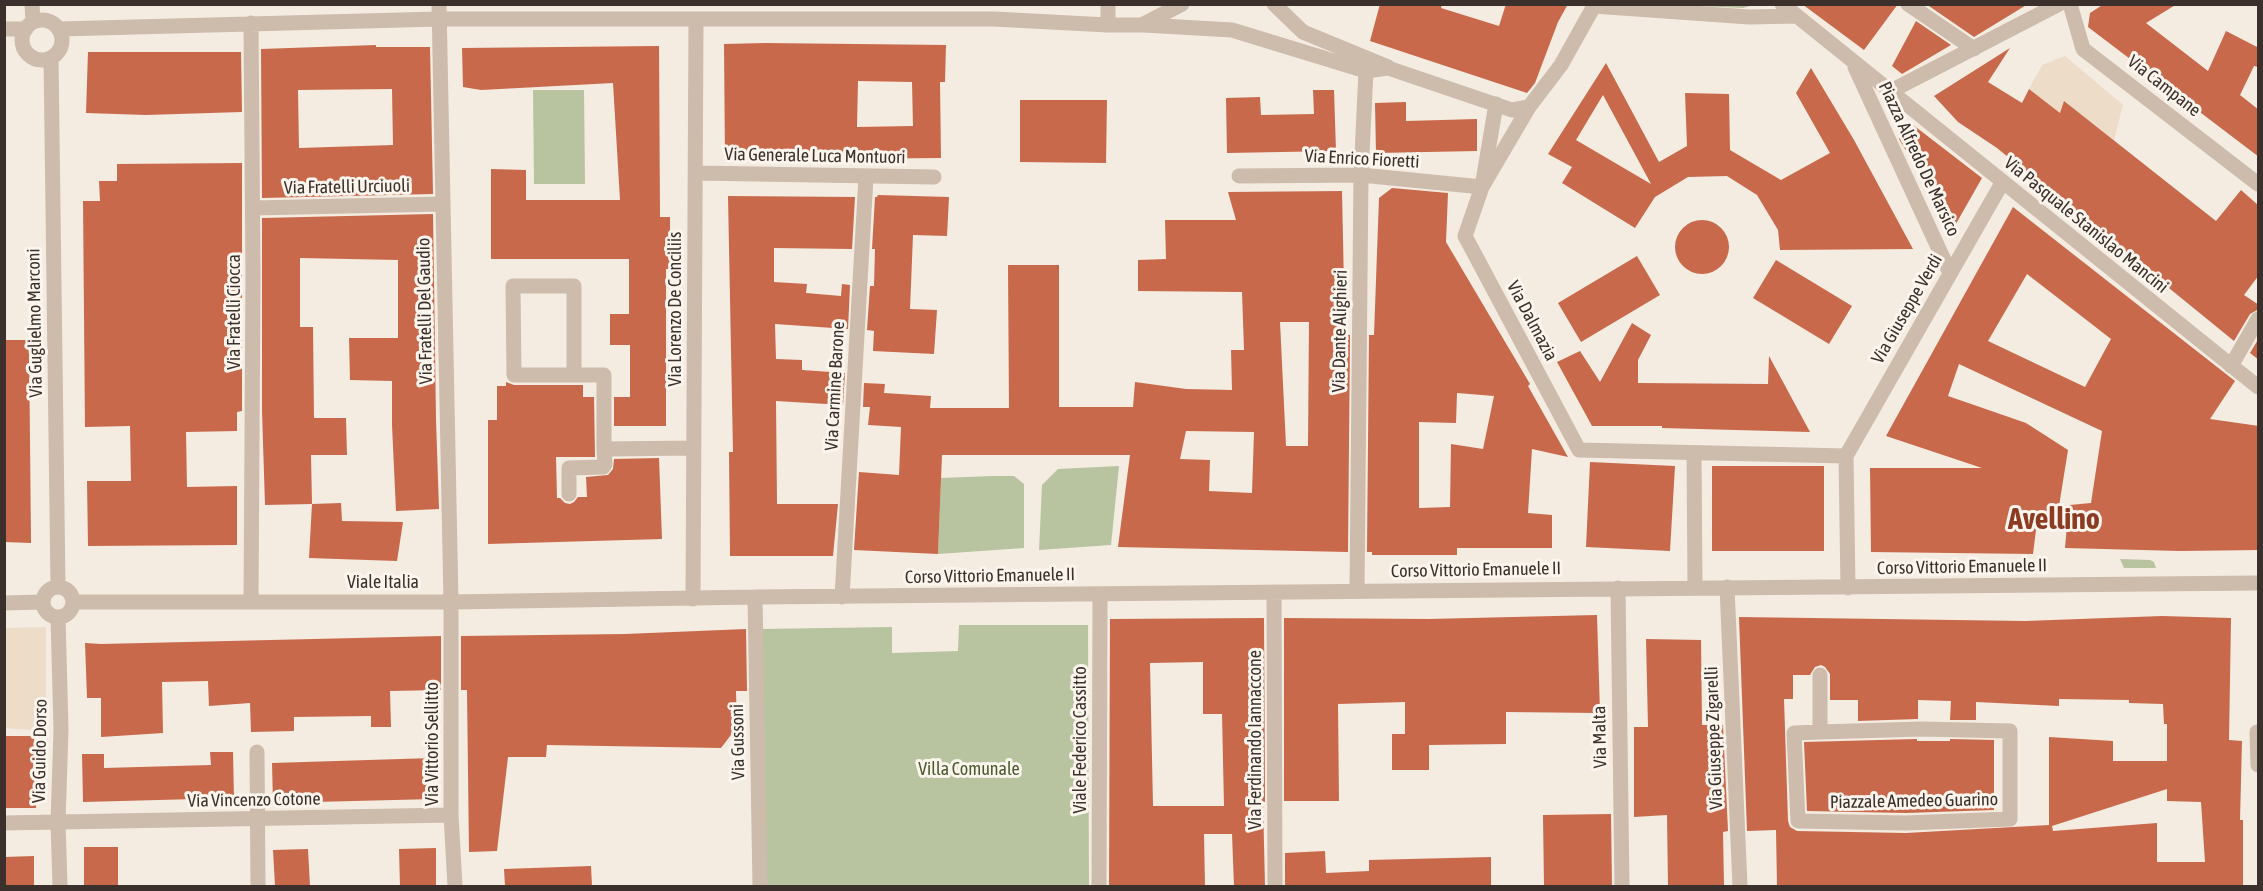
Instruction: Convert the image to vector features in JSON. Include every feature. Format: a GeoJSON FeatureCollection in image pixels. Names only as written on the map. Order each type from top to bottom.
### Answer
{"type":"FeatureCollection","features":[{"type":"Feature","properties":{"kind":"street"},"geometry":{"type":"LineString","coordinates":[[32,4],[29,25],[22,42],[30,56],[37,60],[56,55],[62,45],[59,28]]}},
{"type":"Feature","properties":{"kind":"street"},"geometry":{"type":"LineString","coordinates":[[1108,4],[1108,25]]}},
{"type":"Feature","properties":{"kind":"street"},"geometry":{"type":"LineString","coordinates":[[1142,25],[1182,4]]}},
{"type":"Feature","properties":{"kind":"street"},"geometry":{"type":"LineString","coordinates":[[1274,4],[1303,32],[1388,68],[1512,110],[1529,107],[1561,65],[1594,5],[1749,17],[1801,10]]}},
{"type":"Feature","properties":{"kind":"street","name":"Piazza Alfredo De Marsico"},"geometry":{"type":"LineString","coordinates":[[1782,4],[1801,10],[1852,62],[1889,92]]}},
{"type":"Feature","properties":{"kind":"street"},"geometry":{"type":"LineString","coordinates":[[1908,4],[1974,49]]}},
{"type":"Feature","properties":{"kind":"street"},"geometry":{"type":"LineString","coordinates":[[1889,92],[2059,4]]}},
{"type":"Feature","properties":{"kind":"street","name":"Via Campane"},"geometry":{"type":"LineString","coordinates":[[2070,4],[2083,49],[2259,184]]}},
{"type":"Feature","properties":{"kind":"street"},"geometry":{"type":"LineString","coordinates":[[4,29],[47,20],[59,28],[251,23],[439,12],[696,20],[994,12],[1108,25],[1232,30],[1366,71],[1388,68]]}},
{"type":"Feature","properties":{"kind":"street","name":"Via Fratelli Del Gaudio"},"geometry":{"type":"LineString","coordinates":[[439,12],[451,602]]}},
{"type":"Feature","properties":{"kind":"street","name":"Via Lorenzo De Conciliis"},"geometry":{"type":"LineString","coordinates":[[693,599],[696,20]]}},
{"type":"Feature","properties":{"kind":"street","name":"Via Fratelli Ciocca"},"geometry":{"type":"LineString","coordinates":[[251,23],[253,208],[251,602]]}},
{"type":"Feature","properties":{"kind":"street","name":"Via Guglielmo Marconi"},"geometry":{"type":"LineString","coordinates":[[51,58],[58,586]]}},
{"type":"Feature","properties":{"kind":"street","name":"Piazza Alfredo De Marsico"},"geometry":{"type":"LineString","coordinates":[[1852,62],[1950,273]]}},
{"type":"Feature","properties":{"kind":"street","name":"Via Dante Alighieri"},"geometry":{"type":"LineString","coordinates":[[1357,591],[1362,175],[1366,71]]}},
{"type":"Feature","properties":{"kind":"street","name":"Via Pasquale Stanislao Mancini"},"geometry":{"type":"LineString","coordinates":[[1889,92],[2259,387]]}},
{"type":"Feature","properties":{"kind":"street"},"geometry":{"type":"LineString","coordinates":[[1482,187],[1496,104]]}},
{"type":"Feature","properties":{"kind":"street","name":"Via Dalmazia"},"geometry":{"type":"LineString","coordinates":[[1529,107],[1482,187],[1465,236],[1579,450],[1846,456]]}},
{"type":"Feature","properties":{"kind":"street","name":"Via Generale Luca Montuori"},"geometry":{"type":"LineString","coordinates":[[696,173],[934,177]]}},
{"type":"Feature","properties":{"kind":"street","name":"Via Enrico Fioretti"},"geometry":{"type":"LineString","coordinates":[[1239,176],[1362,175],[1482,187]]}},
{"type":"Feature","properties":{"kind":"street","name":"Via Carmine Barone"},"geometry":{"type":"LineString","coordinates":[[842,597],[866,177]]}},
{"type":"Feature","properties":{"kind":"street","name":"Via Giuseppe Verdi"},"geometry":{"type":"LineString","coordinates":[[1846,456],[2002,183]]}},
{"type":"Feature","properties":{"kind":"street","name":"Via Fratelli Urciuoli"},"geometry":{"type":"LineString","coordinates":[[253,208],[442,204]]}},
{"type":"Feature","properties":{"kind":"street"},"geometry":{"type":"LineString","coordinates":[[570,494],[568,468],[603,467],[605,464],[604,375],[574,375],[514,375],[513,286],[574,286],[574,375]]}},
{"type":"Feature","properties":{"kind":"street"},"geometry":{"type":"LineString","coordinates":[[2231,366],[2259,319]]}},
{"type":"Feature","properties":{"kind":"street"},"geometry":{"type":"LineString","coordinates":[[604,449],[694,448]]}},
{"type":"Feature","properties":{"kind":"street"},"geometry":{"type":"LineString","coordinates":[[1694,453],[1695,588]]}},
{"type":"Feature","properties":{"kind":"street"},"geometry":{"type":"LineString","coordinates":[[1846,456],[1848,588]]}},
{"type":"Feature","properties":{"kind":"street","name":"Corso Vittorio Emanuele II"},"geometry":{"type":"LineString","coordinates":[[693,599],[2259,583]]}},
{"type":"Feature","properties":{"kind":"street"},"geometry":{"type":"LineString","coordinates":[[58,586],[67,589],[73,602],[70,610],[58,617],[46,611],[43,602],[49,590],[58,586]]}},
{"type":"Feature","properties":{"kind":"street","name":"Via Giuseppe Zigarelli"},"geometry":{"type":"LineString","coordinates":[[1727,587],[1740,886]]}},
{"type":"Feature","properties":{"kind":"street","name":"Via Malta"},"geometry":{"type":"LineString","coordinates":[[1618,588],[1623,886]]}},
{"type":"Feature","properties":{"kind":"street","name":"Via Ferdinando Iannaccone"},"geometry":{"type":"LineString","coordinates":[[1274,592],[1275,886]]}},
{"type":"Feature","properties":{"kind":"street","name":"Viale Federico Cassitto"},"geometry":{"type":"LineString","coordinates":[[1099,886],[1100,594]]}},
{"type":"Feature","properties":{"kind":"street","name":"Via Gussoni"},"geometry":{"type":"LineString","coordinates":[[755,597],[760,886]]}},
{"type":"Feature","properties":{"kind":"street","name":"Viale Italia"},"geometry":{"type":"LineString","coordinates":[[73,602],[451,602],[693,599]]}},
{"type":"Feature","properties":{"kind":"street"},"geometry":{"type":"LineString","coordinates":[[4,603],[43,602]]}},
{"type":"Feature","properties":{"kind":"street","name":"Via Vittorio Sellitto"},"geometry":{"type":"LineString","coordinates":[[451,602],[451,815],[455,886]]}},
{"type":"Feature","properties":{"kind":"street","name":"Via Guido Dorso"},"geometry":{"type":"LineString","coordinates":[[58,617],[54,730],[60,886]]}},
{"type":"Feature","properties":{"kind":"street"},"geometry":{"type":"LineString","coordinates":[[1820,675],[1820,732]]}},
{"type":"Feature","properties":{"kind":"street","name":"Piazzale Amedeo Guarino"},"geometry":{"type":"LineString","coordinates":[[1921,729],[2010,730],[2010,819],[1906,823],[1798,821],[1794,733],[1820,732],[1921,729]]}},
{"type":"Feature","properties":{"kind":"street"},"geometry":{"type":"LineString","coordinates":[[2257,732],[2259,765]]}},
{"type":"Feature","properties":{"kind":"street"},"geometry":{"type":"LineString","coordinates":[[257,752],[258,886]]}},
{"type":"Feature","properties":{"kind":"street","name":"Via Vincenzo Cotone"},"geometry":{"type":"LineString","coordinates":[[4,823],[451,815]]}},
{"type":"Feature","properties":{"kind":"green space"},"geometry":{"type":"Polygon","coordinates":[[[1678,5],[1754,5],[1743,8],[1678,5]]]}},
{"type":"Feature","properties":{"kind":"green space"},"geometry":{"type":"Polygon","coordinates":[[[533,90],[584,90],[585,184],[534,184],[533,90]]]}},
{"type":"Feature","properties":{"kind":"green space"},"geometry":{"type":"Polygon","coordinates":[[[1119,466],[1111,545],[1039,550],[1042,485],[1058,469],[1119,466]]]}},
{"type":"Feature","properties":{"kind":"green space"},"geometry":{"type":"Polygon","coordinates":[[[1014,476],[1024,484],[1024,548],[938,554],[941,478],[1014,476]]]}},
{"type":"Feature","properties":{"kind":"green space"},"geometry":{"type":"Polygon","coordinates":[[[2120,559],[2150,560],[2154,562],[2156,568],[2124,568],[2120,559]]]}},
{"type":"Feature","properties":{"kind":"green space","name":"Villa Comunale"},"geometry":{"type":"Polygon","coordinates":[[[959,625],[1088,625],[1089,886],[766,886],[761,629],[892,627],[892,653],[958,651],[959,625]]]}},
{"type":"Feature","properties":{"kind":"shaded area"},"geometry":{"type":"Polygon","coordinates":[[[2065,56],[2123,105],[2114,140],[2064,102],[2060,113],[2029,89],[2042,65],[2065,56]]]}},
{"type":"Feature","properties":{"kind":"shaded area"},"geometry":{"type":"Polygon","coordinates":[[[46,627],[46,731],[5,728],[5,628],[46,627]]]}},
{"type":"Feature","properties":{"kind":"building"},"geometry":{"type":"Polygon","coordinates":[[[1380,4],[1442,4],[1441,8],[1499,26],[1506,4],[1568,4],[1558,22],[1535,83],[1527,93],[1370,41],[1380,4]]]}},
{"type":"Feature","properties":{"kind":"building"},"geometry":{"type":"Polygon","coordinates":[[[1802,4],[1898,4],[1864,50],[1802,4]]]}},
{"type":"Feature","properties":{"kind":"building"},"geometry":{"type":"Polygon","coordinates":[[[1926,4],[2028,4],[1974,37],[1926,4]]]}},
{"type":"Feature","properties":{"kind":"building"},"geometry":{"type":"Polygon","coordinates":[[[2104,4],[2177,4],[2146,23],[2208,71],[2226,31],[2259,48],[2259,67],[2254,66],[2240,95],[2259,110],[2259,157],[2088,27],[2090,13],[2104,4]]]}},
{"type":"Feature","properties":{"kind":"building"},"geometry":{"type":"Polygon","coordinates":[[[1916,21],[1951,45],[1902,74],[1892,66],[1916,21]]]}},
{"type":"Feature","properties":{"kind":"building"},"geometry":{"type":"Polygon","coordinates":[[[724,44],[946,45],[945,82],[940,82],[941,158],[725,160],[724,44]],[[858,81],[857,127],[913,126],[912,82],[858,81]]]}},
{"type":"Feature","properties":{"kind":"building"},"geometry":{"type":"Polygon","coordinates":[[[376,45],[376,47],[430,47],[433,194],[262,198],[261,49],[376,45]],[[392,89],[298,90],[299,148],[393,145],[392,89]]]}},
{"type":"Feature","properties":{"kind":"building"},"geometry":{"type":"Polygon","coordinates":[[[659,46],[660,217],[670,217],[670,269],[666,269],[666,426],[614,426],[614,397],[630,397],[630,345],[610,345],[610,314],[629,314],[629,259],[491,259],[491,169],[526,170],[526,200],[620,200],[613,83],[481,90],[463,87],[462,48],[659,46]]]}},
{"type":"Feature","properties":{"kind":"building"},"geometry":{"type":"Polygon","coordinates":[[[2010,48],[1988,82],[2022,103],[2029,89],[2060,113],[2064,101],[2216,221],[2241,190],[2258,205],[2259,275],[2244,295],[2259,305],[2259,309],[2250,314],[2234,341],[1997,148],[1958,122],[1934,96],[2010,48]]]}},
{"type":"Feature","properties":{"kind":"building"},"geometry":{"type":"Polygon","coordinates":[[[88,52],[241,52],[242,112],[146,115],[86,113],[88,52]]]}},
{"type":"Feature","properties":{"kind":"building"},"geometry":{"type":"Polygon","coordinates":[[[1606,63],[1659,162],[1687,146],[1685,93],[1729,94],[1730,150],[1781,180],[1830,153],[1796,93],[1811,68],[1854,140],[1913,249],[1780,250],[1778,230],[1757,195],[1727,176],[1688,177],[1655,197],[1635,228],[1562,183],[1572,167],[1548,154],[1606,63]],[[1603,95],[1576,140],[1651,184],[1603,95]]]}},
{"type":"Feature","properties":{"kind":"building"},"geometry":{"type":"Polygon","coordinates":[[[1313,90],[1334,90],[1336,151],[1227,153],[1226,98],[1260,97],[1261,115],[1314,114],[1313,90]]]}},
{"type":"Feature","properties":{"kind":"building"},"geometry":{"type":"Polygon","coordinates":[[[1020,100],[1107,100],[1106,163],[1020,162],[1020,100]]]}},
{"type":"Feature","properties":{"kind":"building"},"geometry":{"type":"Polygon","coordinates":[[[1406,102],[1406,121],[1477,119],[1477,151],[1376,153],[1375,103],[1406,102]]]}},
{"type":"Feature","properties":{"kind":"building"},"geometry":{"type":"Polygon","coordinates":[[[1908,121],[1982,178],[1953,229],[1899,139],[1908,121]]]}},
{"type":"Feature","properties":{"kind":"building"},"geometry":{"type":"Polygon","coordinates":[[[242,163],[242,411],[237,412],[237,431],[186,432],[187,487],[237,486],[237,545],[88,546],[87,481],[131,481],[130,426],[85,427],[83,201],[100,201],[99,181],[117,181],[117,164],[242,163]]]}},
{"type":"Feature","properties":{"kind":"building"},"geometry":{"type":"Polygon","coordinates":[[[1392,188],[1448,193],[1446,242],[1530,384],[1528,386],[1568,457],[1532,449],[1528,513],[1552,515],[1552,548],[1457,548],[1457,555],[1372,555],[1372,552],[1367,552],[1369,335],[1374,335],[1379,198],[1392,188]],[[1457,393],[1456,423],[1419,422],[1419,508],[1450,507],[1451,444],[1483,449],[1494,396],[1457,393]]]}},
{"type":"Feature","properties":{"kind":"building"},"geometry":{"type":"Polygon","coordinates":[[[1342,191],[1345,335],[1350,335],[1348,552],[1118,547],[1130,455],[942,455],[938,554],[854,550],[859,472],[899,475],[901,427],[868,425],[870,407],[863,407],[864,383],[885,384],[884,393],[931,396],[930,408],[1009,408],[1008,265],[1059,265],[1059,407],[1133,407],[1135,382],[1186,389],[1232,390],[1231,350],[1244,350],[1242,292],[1138,291],[1138,260],[1166,259],[1165,220],[1236,220],[1228,192],[1342,191]],[[1280,322],[1286,446],[1308,446],[1309,322],[1280,322]],[[1186,431],[1180,459],[1210,460],[1209,491],[1252,493],[1254,432],[1186,431]]]}},
{"type":"Feature","properties":{"kind":"building"},"geometry":{"type":"Polygon","coordinates":[[[878,195],[949,197],[947,236],[913,235],[910,309],[937,310],[934,354],[873,351],[874,331],[867,330],[870,286],[874,286],[875,249],[872,249],[875,197],[878,195]]]}},
{"type":"Feature","properties":{"kind":"building"},"geometry":{"type":"Polygon","coordinates":[[[728,196],[855,197],[852,249],[774,248],[774,282],[807,284],[806,293],[841,296],[842,284],[850,285],[848,329],[775,324],[776,359],[802,360],[802,370],[845,373],[843,405],[776,401],[777,504],[838,504],[833,556],[730,556],[729,452],[733,452],[728,196]]]}},
{"type":"Feature","properties":{"kind":"building"},"geometry":{"type":"Polygon","coordinates":[[[2013,207],[2235,381],[2210,419],[2259,426],[2259,550],[2180,551],[2065,548],[2067,525],[2037,522],[2033,554],[1871,552],[1870,468],[1982,468],[1886,436],[2013,207]],[[2027,274],[1988,341],[2085,387],[2111,339],[2027,274]],[[1959,364],[1948,396],[2026,423],[2068,450],[2059,506],[2091,503],[2102,431],[1959,364]]]}},
{"type":"Feature","properties":{"kind":"building"},"geometry":{"type":"Polygon","coordinates":[[[433,214],[439,509],[396,511],[392,381],[350,380],[349,338],[398,338],[398,260],[300,258],[300,327],[313,327],[314,418],[346,418],[347,455],[311,455],[312,504],[265,505],[262,411],[262,218],[433,214]]]}},
{"type":"Feature","properties":{"kind":"building"},"geometry":{"type":"Polygon","coordinates":[[[1697,220],[1707,220],[1717,224],[1725,232],[1729,247],[1725,262],[1717,270],[1707,274],[1697,274],[1687,270],[1679,262],[1675,252],[1675,242],[1679,232],[1687,224],[1697,220]]]}},
{"type":"Feature","properties":{"kind":"building"},"geometry":{"type":"Polygon","coordinates":[[[1637,256],[1660,295],[1581,342],[1558,303],[1637,256]]]}},
{"type":"Feature","properties":{"kind":"building"},"geometry":{"type":"Polygon","coordinates":[[[1776,260],[1852,306],[1829,344],[1753,298],[1776,260]]]}},
{"type":"Feature","properties":{"kind":"building"},"geometry":{"type":"Polygon","coordinates":[[[1632,323],[1651,335],[1638,360],[1638,383],[1768,384],[1769,356],[1810,432],[1662,428],[1662,426],[1592,426],[1557,362],[1580,351],[1600,382],[1632,323]]]}},
{"type":"Feature","properties":{"kind":"building"},"geometry":{"type":"Polygon","coordinates":[[[2259,338],[2259,360],[2250,353],[2259,338]]]}},
{"type":"Feature","properties":{"kind":"building"},"geometry":{"type":"Polygon","coordinates":[[[4,340],[29,340],[31,543],[4,542],[4,340]]]}},
{"type":"Feature","properties":{"kind":"building"},"geometry":{"type":"Polygon","coordinates":[[[506,382],[514,385],[583,385],[583,397],[594,397],[595,457],[556,457],[557,498],[565,503],[570,504],[578,497],[587,497],[586,477],[608,475],[613,469],[614,459],[659,458],[662,539],[488,544],[488,420],[497,420],[497,386],[506,386],[506,382]]]}},
{"type":"Feature","properties":{"kind":"building"},"geometry":{"type":"Polygon","coordinates":[[[1590,462],[1675,466],[1670,551],[1586,547],[1590,462]]]}},
{"type":"Feature","properties":{"kind":"building"},"geometry":{"type":"Polygon","coordinates":[[[1712,466],[1824,466],[1824,551],[1712,551],[1712,466]]]}},
{"type":"Feature","properties":{"kind":"building"},"geometry":{"type":"Polygon","coordinates":[[[341,503],[342,521],[403,522],[397,561],[309,558],[312,504],[341,503]]]}},
{"type":"Feature","properties":{"kind":"building"},"geometry":{"type":"Polygon","coordinates":[[[1597,615],[1600,713],[1506,712],[1506,744],[1429,745],[1429,770],[1392,770],[1392,734],[1405,734],[1405,702],[1338,704],[1339,801],[1284,801],[1284,618],[1429,619],[1597,615]]]}},
{"type":"Feature","properties":{"kind":"building"},"geometry":{"type":"Polygon","coordinates":[[[2162,616],[2231,618],[2229,740],[2242,741],[2240,820],[2243,820],[2243,886],[1777,886],[1776,830],[1747,831],[1739,617],[2025,621],[2162,616]],[[1821,665],[1815,667],[1810,675],[1793,675],[1793,699],[1784,699],[1788,821],[1790,827],[1797,831],[1906,833],[2049,825],[2049,737],[2113,741],[2113,761],[2167,761],[2167,724],[2164,724],[2163,704],[2129,703],[2129,700],[2059,699],[2059,706],[1976,702],[1976,720],[1950,720],[1951,701],[1918,700],[1918,719],[1858,721],[1858,700],[1830,700],[1830,674],[1821,665]],[[2167,789],[2052,826],[2053,831],[2157,823],[2157,862],[2205,862],[2201,802],[2167,801],[2167,789]]]}},
{"type":"Feature","properties":{"kind":"building"},"geometry":{"type":"Polygon","coordinates":[[[1264,618],[1265,886],[1234,886],[1232,834],[1204,834],[1205,886],[1109,886],[1110,619],[1264,618]],[[1203,662],[1150,663],[1153,806],[1224,806],[1222,714],[1203,714],[1203,662]]]}},
{"type":"Feature","properties":{"kind":"building"},"geometry":{"type":"Polygon","coordinates":[[[746,629],[747,691],[736,691],[737,727],[721,748],[547,745],[546,757],[508,757],[497,851],[469,852],[467,690],[461,690],[461,636],[625,634],[746,629]]]}},
{"type":"Feature","properties":{"kind":"building"},"geometry":{"type":"Polygon","coordinates":[[[441,636],[441,690],[390,691],[391,727],[371,727],[371,716],[294,717],[294,731],[251,732],[250,703],[209,706],[208,681],[162,682],[163,733],[101,737],[101,698],[87,698],[85,643],[441,636]]]}},
{"type":"Feature","properties":{"kind":"building"},"geometry":{"type":"Polygon","coordinates":[[[1646,639],[1701,640],[1702,725],[1723,725],[1728,831],[1723,832],[1724,886],[1668,886],[1667,815],[1634,817],[1634,727],[1648,727],[1646,639]]]}},
{"type":"Feature","properties":{"kind":"building"},"geometry":{"type":"Polygon","coordinates":[[[4,736],[34,736],[36,808],[4,808],[4,736]]]}},
{"type":"Feature","properties":{"kind":"building"},"geometry":{"type":"Polygon","coordinates":[[[1917,739],[1917,741],[1994,740],[1994,810],[1906,813],[1807,811],[1804,742],[1917,739]]]}},
{"type":"Feature","properties":{"kind":"building"},"geometry":{"type":"Polygon","coordinates":[[[210,752],[233,752],[234,798],[83,802],[82,754],[104,754],[104,768],[211,765],[210,752]]]}},
{"type":"Feature","properties":{"kind":"building"},"geometry":{"type":"Polygon","coordinates":[[[433,758],[434,799],[273,803],[272,763],[433,758]]]}},
{"type":"Feature","properties":{"kind":"building"},"geometry":{"type":"Polygon","coordinates":[[[1611,814],[1612,886],[1544,886],[1543,815],[1611,814]]]}},
{"type":"Feature","properties":{"kind":"building"},"geometry":{"type":"Polygon","coordinates":[[[84,847],[118,847],[118,886],[84,886],[84,847]]]}},
{"type":"Feature","properties":{"kind":"building"},"geometry":{"type":"Polygon","coordinates":[[[436,848],[436,886],[400,886],[399,849],[436,848]]]}},
{"type":"Feature","properties":{"kind":"building"},"geometry":{"type":"Polygon","coordinates":[[[308,849],[310,886],[275,886],[273,850],[308,849]]]}},
{"type":"Feature","properties":{"kind":"building"},"geometry":{"type":"Polygon","coordinates":[[[1325,851],[1326,873],[1369,871],[1369,860],[1491,857],[1491,886],[1285,886],[1285,853],[1325,851]]]}},
{"type":"Feature","properties":{"kind":"building"},"geometry":{"type":"Polygon","coordinates":[[[34,856],[34,886],[4,886],[4,857],[34,856]]]}},
{"type":"Feature","properties":{"kind":"building"},"geometry":{"type":"Polygon","coordinates":[[[591,866],[592,886],[505,886],[504,869],[591,866]]]}},
{"type":"Feature","properties":{"kind":"district","name":"Avellino"},"geometry":{"type":"Point","coordinates":[2054,520]}}]}
